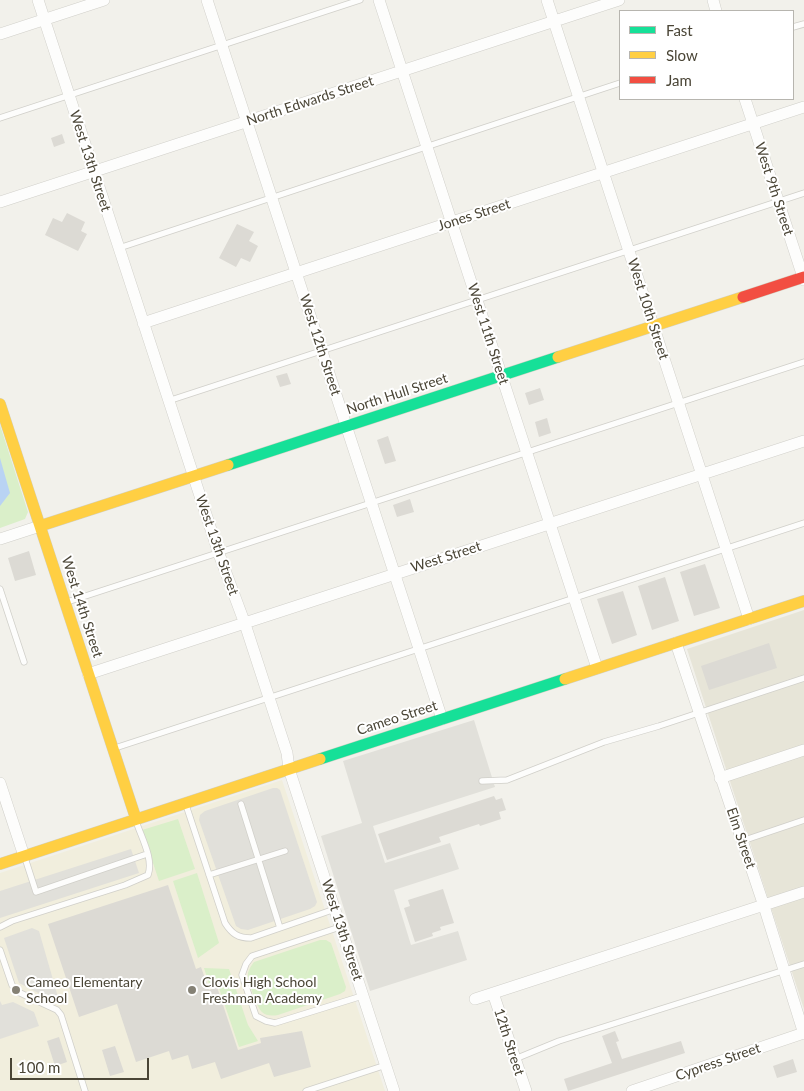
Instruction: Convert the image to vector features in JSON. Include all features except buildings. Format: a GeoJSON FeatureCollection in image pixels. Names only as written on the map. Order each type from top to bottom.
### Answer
{"type":"FeatureCollection","features":[{"type":"Feature","properties":{"kind":"street","name":"West 13th Street"},"geometry":{"type":"LineString","coordinates":[[38,0],[218,554],[245,624],[287,753],[289,769],[394,1091]]}},
{"type":"Feature","properties":{"kind":"street"},"geometry":{"type":"LineString","coordinates":[[0,34],[104,0]]}},
{"type":"Feature","properties":{"kind":"street","name":"West 12th Street"},"geometry":{"type":"LineString","coordinates":[[207,0],[442,719]]}},
{"type":"Feature","properties":{"kind":"street","name":"West 11th Street"},"geometry":{"type":"LineString","coordinates":[[379,0],[597,668]]}},
{"type":"Feature","properties":{"kind":"street","name":"West 10th Street"},"geometry":{"type":"LineString","coordinates":[[547,0],[749,619]]}},
{"type":"Feature","properties":{"kind":"street","name":"North Edwards Street"},"geometry":{"type":"LineString","coordinates":[[0,202],[619,0]]}},
{"type":"Feature","properties":{"kind":"street","name":"West 9th Street"},"geometry":{"type":"LineString","coordinates":[[745,100],[804,278]]}},
{"type":"Feature","properties":{"kind":"street","name":"Jones Street"},"geometry":{"type":"LineString","coordinates":[[143,323],[804,108]]}},
{"type":"Feature","properties":{"kind":"street","name":"North Hull Street"},"geometry":{"type":"LineString","coordinates":[[0,539],[804,278]]}},
{"type":"Feature","properties":{"kind":"street","name":"West 14th Street"},"geometry":{"type":"LineString","coordinates":[[0,404],[136,819]]}},
{"type":"Feature","properties":{"kind":"street","name":"West Street"},"geometry":{"type":"LineString","coordinates":[[88,674],[804,441]]}},
{"type":"Feature","properties":{"kind":"street","name":"Cameo Street"},"geometry":{"type":"LineString","coordinates":[[0,864],[804,601]]}},
{"type":"Feature","properties":{"kind":"street","name":"Elm Street"},"geometry":{"type":"LineString","coordinates":[[676,643],[764,906],[804,1034]]}},
{"type":"Feature","properties":{"kind":"street"},"geometry":{"type":"LineString","coordinates":[[720,778],[804,750]]}},
{"type":"Feature","properties":{"kind":"street"},"geometry":{"type":"LineString","coordinates":[[0,783],[24,856]]}},
{"type":"Feature","properties":{"kind":"street"},"geometry":{"type":"LineString","coordinates":[[475,998],[804,892]]}},
{"type":"Feature","properties":{"kind":"street","name":"12th Street"},"geometry":{"type":"LineString","coordinates":[[493,993],[526,1091]]}},
{"type":"Feature","properties":{"kind":"street","name":"Cypress Street"},"geometry":{"type":"LineString","coordinates":[[632,1091],[804,1034]]}},
{"type":"Feature","properties":{"kind":"lane"},"geometry":{"type":"LineString","coordinates":[[0,118],[68,94],[360,0]]}},
{"type":"Feature","properties":{"kind":"lane"},"geometry":{"type":"LineString","coordinates":[[119,248],[619,83]]}},
{"type":"Feature","properties":{"kind":"lane"},"geometry":{"type":"LineString","coordinates":[[168,401],[804,193]]}},
{"type":"Feature","properties":{"kind":"lane"},"geometry":{"type":"LineString","coordinates":[[65,602],[218,554],[804,362]]}},
{"type":"Feature","properties":{"kind":"lane"},"geometry":{"type":"LineString","coordinates":[[112,749],[804,523]]}},
{"type":"Feature","properties":{"kind":"lane"},"geometry":{"type":"LineString","coordinates":[[0,588],[24,662]]}},
{"type":"Feature","properties":{"kind":"lane"},"geometry":{"type":"LineString","coordinates":[[482,781],[507,780],[604,742],[659,726],[804,678]]}},
{"type":"Feature","properties":{"kind":"lane"},"geometry":{"type":"LineString","coordinates":[[185,803],[225,923],[234,934],[240,937],[251,938],[335,909]]}},
{"type":"Feature","properties":{"kind":"lane"},"geometry":{"type":"LineString","coordinates":[[241,804],[280,928]]}},
{"type":"Feature","properties":{"kind":"lane"},"geometry":{"type":"LineString","coordinates":[[0,927],[12,921],[142,879],[148,875],[150,868],[147,854],[136,819]]}},
{"type":"Feature","properties":{"kind":"lane"},"geometry":{"type":"LineString","coordinates":[[742,841],[804,820]]}},
{"type":"Feature","properties":{"kind":"lane"},"geometry":{"type":"LineString","coordinates":[[209,875],[285,851]]}},
{"type":"Feature","properties":{"kind":"lane"},"geometry":{"type":"LineString","coordinates":[[24,856],[36,892],[147,854]]}},
{"type":"Feature","properties":{"kind":"lane"},"geometry":{"type":"LineString","coordinates":[[340,927],[252,956],[246,964],[242,975],[256,1016],[275,1023],[362,996]]}},
{"type":"Feature","properties":{"kind":"lane"},"geometry":{"type":"LineString","coordinates":[[0,950],[12,985],[18,992],[57,1010],[61,1015],[85,1091]]}},
{"type":"Feature","properties":{"kind":"lane"},"geometry":{"type":"LineString","coordinates":[[515,1060],[559,1041],[804,964]]}},
{"type":"Feature","properties":{"kind":"lane"},"geometry":{"type":"LineString","coordinates":[[306,1091],[386,1065]]}},
{"type":"Feature","properties":{"kind":"shaded area"},"geometry":{"type":"Polygon","coordinates":[[[804,610],[804,1009],[687,649],[804,610]]]}},
{"type":"Feature","properties":{"kind":"shaded area"},"geometry":{"type":"Polygon","coordinates":[[[474,720],[495,787],[373,826],[385,863],[450,843],[459,869],[394,890],[411,945],[458,931],[467,960],[370,991],[321,836],[362,823],[343,761],[474,720]]]}},
{"type":"Feature","properties":{"kind":"shaded area","name":"Clovis High School Freshman Academy"},"geometry":{"type":"Polygon","coordinates":[[[282,780],[385,1091],[0,1091],[0,873],[282,780]]]}},
{"type":"Feature","properties":{"kind":"shaded area"},"geometry":{"type":"Polygon","coordinates":[[[273,788],[280,790],[317,902],[310,909],[248,930],[241,929],[236,926],[199,820],[200,815],[205,811],[273,788]]]}},
{"type":"Feature","properties":{"kind":"shaded area"},"geometry":{"type":"Polygon","coordinates":[[[131,849],[139,873],[0,918],[0,891],[131,849]]]}},
{"type":"Feature","properties":{"kind":"shaded area"},"geometry":{"type":"Polygon","coordinates":[[[32,928],[39,931],[58,997],[50,999],[19,983],[4,938],[32,928]]]}},
{"type":"Feature","properties":{"kind":"shaded area"},"geometry":{"type":"Polygon","coordinates":[[[0,1001],[2,1005],[13,1002],[34,1012],[39,1026],[0,1039],[0,1001]]]}},
{"type":"Feature","properties":{"kind":"green space"},"geometry":{"type":"Polygon","coordinates":[[[0,425],[28,512],[25,519],[0,528],[0,425]]]}},
{"type":"Feature","properties":{"kind":"green space"},"geometry":{"type":"Polygon","coordinates":[[[178,819],[195,869],[159,881],[142,830],[178,819]]]}},
{"type":"Feature","properties":{"kind":"green space"},"geometry":{"type":"Polygon","coordinates":[[[197,873],[219,943],[198,958],[173,881],[197,873]]]}},
{"type":"Feature","properties":{"kind":"green space"},"geometry":{"type":"Polygon","coordinates":[[[320,940],[326,940],[331,943],[346,987],[345,991],[278,1015],[264,1013],[255,999],[248,976],[254,962],[320,940]]]}},
{"type":"Feature","properties":{"kind":"green space"},"geometry":{"type":"Polygon","coordinates":[[[204,968],[229,969],[248,1025],[258,1041],[239,1047],[218,985],[210,987],[204,968]]]}},
{"type":"Feature","properties":{"kind":"water"},"geometry":{"type":"Polygon","coordinates":[[[0,458],[10,493],[0,506],[0,458]]]}},
{"type":"Feature","properties":{"kind":"traffic: fast"},"geometry":{"type":"LineString","coordinates":[[228,465],[558,357]]}},
{"type":"Feature","properties":{"kind":"traffic: fast"},"geometry":{"type":"LineString","coordinates":[[320,759],[565,679]]}},
{"type":"Feature","properties":{"kind":"traffic: slow"},"geometry":{"type":"LineString","coordinates":[[558,357],[743,297]]}},
{"type":"Feature","properties":{"kind":"traffic: slow"},"geometry":{"type":"LineString","coordinates":[[0,404],[136,819]]}},
{"type":"Feature","properties":{"kind":"traffic: slow"},"geometry":{"type":"LineString","coordinates":[[40,526],[228,465]]}},
{"type":"Feature","properties":{"kind":"traffic: slow"},"geometry":{"type":"LineString","coordinates":[[565,679],[804,601]]}},
{"type":"Feature","properties":{"kind":"traffic: slow"},"geometry":{"type":"LineString","coordinates":[[0,864],[320,759]]}},
{"type":"Feature","properties":{"kind":"traffic: jam"},"geometry":{"type":"LineString","coordinates":[[743,297],[804,277]]}},
{"type":"Feature","properties":{"kind":"place","name":"Cameo Elementary School"},"geometry":{"type":"Point","coordinates":[16,990]}},
{"type":"Feature","properties":{"kind":"place","name":"Clovis High School Freshman Academy"},"geometry":{"type":"Point","coordinates":[192,990]}}]}
